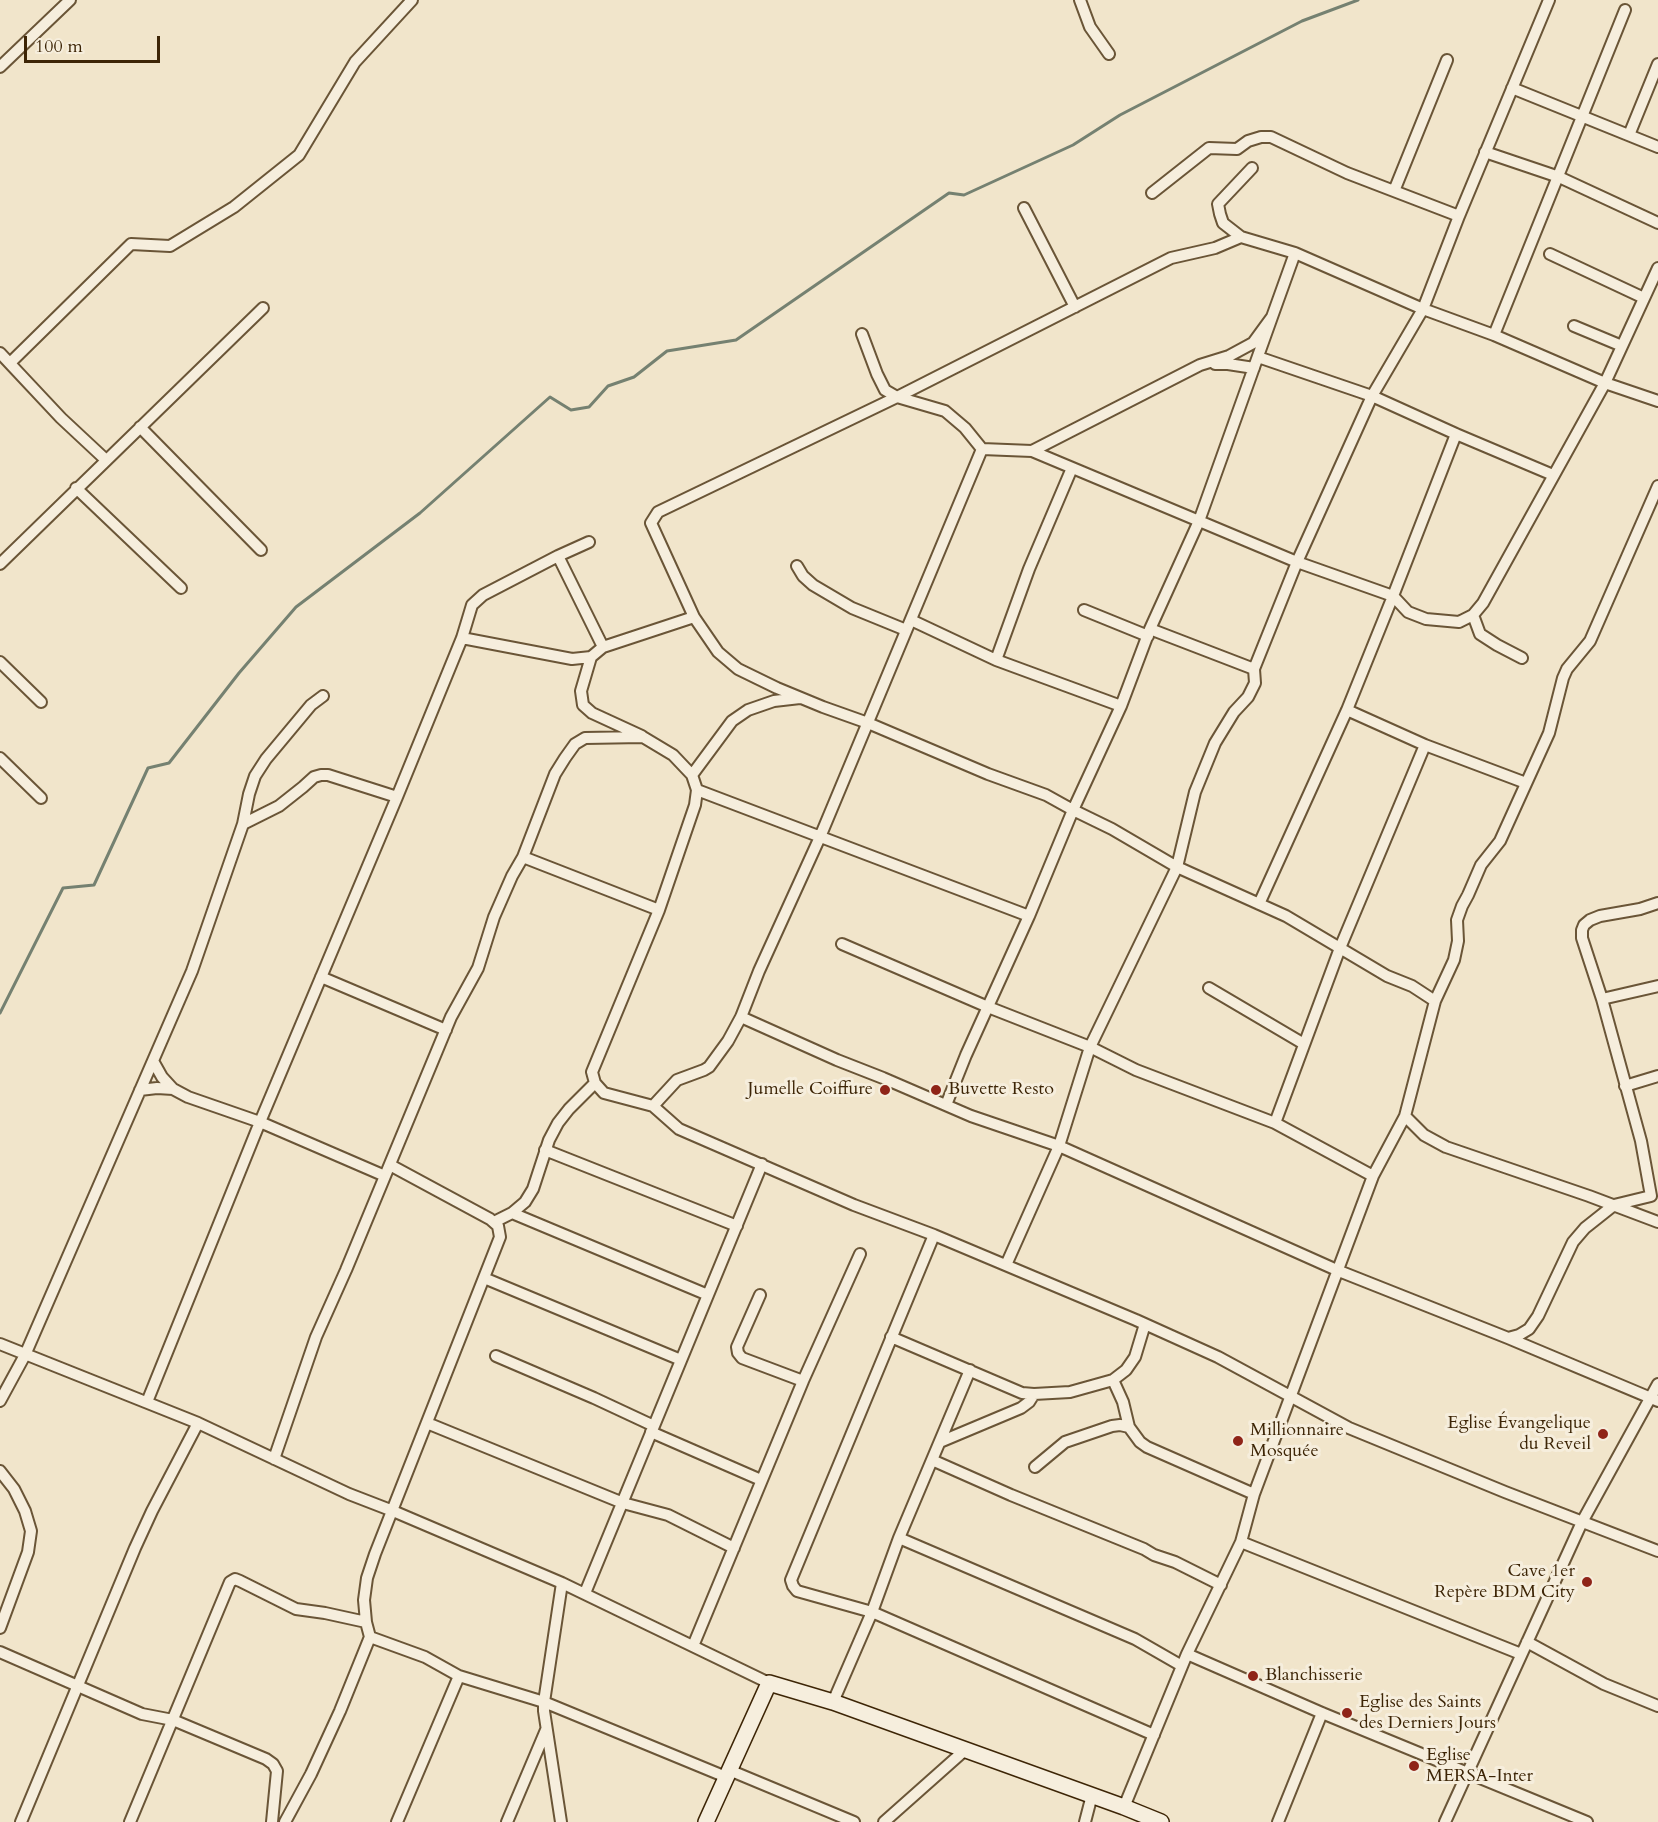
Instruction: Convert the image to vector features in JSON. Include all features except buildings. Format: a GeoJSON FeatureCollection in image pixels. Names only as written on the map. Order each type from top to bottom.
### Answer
{"type":"FeatureCollection","features":[{"type":"Feature","properties":{"kind":"street"},"geometry":{"type":"LineString","coordinates":[[0,67],[70,0]]}},
{"type":"Feature","properties":{"kind":"street"},"geometry":{"type":"LineString","coordinates":[[10,363],[131,244],[170,246],[234,207],[299,154],[355,62],[412,0]]}},
{"type":"Feature","properties":{"kind":"street"},"geometry":{"type":"LineString","coordinates":[[1080,0],[1090,27],[1109,54]]}},
{"type":"Feature","properties":{"kind":"street"},"geometry":{"type":"LineString","coordinates":[[1006,1265],[1059,1146],[1090,1047],[1177,867],[1195,792],[1215,743],[1234,712],[1248,697],[1255,683],[1254,669],[1297,562],[1372,396],[1423,309],[1485,152],[1549,0]]}},
{"type":"Feature","properties":{"kind":"street"},"geometry":{"type":"LineString","coordinates":[[1494,335],[1625,10]]}},
{"type":"Feature","properties":{"kind":"street"},"geometry":{"type":"LineString","coordinates":[[1394,191],[1447,60]]}},
{"type":"Feature","properties":{"kind":"street"},"geometry":{"type":"LineString","coordinates":[[1629,135],[1658,64]]}},
{"type":"Feature","properties":{"kind":"street"},"geometry":{"type":"LineString","coordinates":[[1512,88],[1658,147]]}},
{"type":"Feature","properties":{"kind":"street"},"geometry":{"type":"LineString","coordinates":[[1152,193],[1209,148],[1237,149],[1248,141],[1271,137],[1347,173],[1459,216]]}},
{"type":"Feature","properties":{"kind":"street"},"geometry":{"type":"LineString","coordinates":[[1485,152],[1559,177],[1658,224]]}},
{"type":"Feature","properties":{"kind":"street"},"geometry":{"type":"LineString","coordinates":[[1252,168],[1218,204],[1224,223],[1241,237],[1295,253],[1423,309],[1494,335],[1605,383],[1658,401]]}},
{"type":"Feature","properties":{"kind":"street"},"geometry":{"type":"LineString","coordinates":[[1024,208],[1076,307]]}},
{"type":"Feature","properties":{"kind":"street"},"geometry":{"type":"LineString","coordinates":[[1241,237],[1215,248],[1171,258],[897,397],[658,512],[651,523],[694,616],[718,652],[738,669],[802,698],[868,723],[988,774],[1046,795],[1112,829],[1177,867],[1286,916],[1387,976],[1412,986],[1435,1001]]}},
{"type":"Feature","properties":{"kind":"street"},"geometry":{"type":"LineString","coordinates":[[946,1105],[1199,521],[1295,253]]}},
{"type":"Feature","properties":{"kind":"street"},"geometry":{"type":"LineString","coordinates":[[1550,254],[1644,298]]}},
{"type":"Feature","properties":{"kind":"street"},"geometry":{"type":"LineString","coordinates":[[862,334],[885,390],[897,397],[945,411],[965,428],[982,449],[1032,451],[1297,562],[1393,596],[1408,612],[1426,619],[1459,622],[1473,615],[1483,603],[1605,383],[1658,268]]}},
{"type":"Feature","properties":{"kind":"street"},"geometry":{"type":"LineString","coordinates":[[2,559],[263,308]]}},
{"type":"Feature","properties":{"kind":"street"},"geometry":{"type":"LineString","coordinates":[[1032,451],[1200,365],[1229,356],[1252,343],[1272,317]]}},
{"type":"Feature","properties":{"kind":"street"},"geometry":{"type":"LineString","coordinates":[[1574,326],[1622,346]]}},
{"type":"Feature","properties":{"kind":"street"},"geometry":{"type":"LineString","coordinates":[[0,353],[61,418],[106,460]]}},
{"type":"Feature","properties":{"kind":"street"},"geometry":{"type":"LineString","coordinates":[[1200,365],[1256,363],[1372,396],[1553,476]]}},
{"type":"Feature","properties":{"kind":"street"},"geometry":{"type":"LineString","coordinates":[[140,427],[261,550]]}},
{"type":"Feature","properties":{"kind":"street"},"geometry":{"type":"LineString","coordinates":[[1259,904],[1347,710],[1456,434]]}},
{"type":"Feature","properties":{"kind":"street"},"geometry":{"type":"LineString","coordinates":[[653,1106],[677,1080],[704,1071],[709,1067],[728,1041],[741,1017],[759,971],[820,837],[982,449]]}},
{"type":"Feature","properties":{"kind":"street"},"geometry":{"type":"LineString","coordinates":[[996,660],[1029,568],[1072,468]]}},
{"type":"Feature","properties":{"kind":"street"},"geometry":{"type":"LineString","coordinates":[[1124,1807],[1187,1654],[1241,1542],[1254,1494],[1373,1176],[1405,1116],[1435,1001],[1454,960],[1458,941],[1457,920],[1462,906],[1481,865],[1500,841],[1549,733],[1563,678],[1576,656],[1590,641],[1658,486]]}},
{"type":"Feature","properties":{"kind":"street"},"geometry":{"type":"LineString","coordinates":[[76,488],[182,588]]}},
{"type":"Feature","properties":{"kind":"street"},"geometry":{"type":"LineString","coordinates":[[147,1402],[260,1122],[398,797],[462,638],[472,605],[483,595],[589,542]]}},
{"type":"Feature","properties":{"kind":"street"},"geometry":{"type":"LineString","coordinates":[[558,556],[603,647]]}},
{"type":"Feature","properties":{"kind":"street"},"geometry":{"type":"LineString","coordinates":[[798,566],[803,576],[813,585],[852,608],[908,626],[1120,706]]}},
{"type":"Feature","properties":{"kind":"street"},"geometry":{"type":"LineString","coordinates":[[1084,610],[1254,669]]}},
{"type":"Feature","properties":{"kind":"street"},"geometry":{"type":"LineString","coordinates":[[1473,615],[1480,634],[1522,658]]}},
{"type":"Feature","properties":{"kind":"street"},"geometry":{"type":"LineString","coordinates":[[694,616],[603,647],[591,657],[580,691],[583,705],[592,713],[643,736],[673,755],[692,775],[697,790],[695,805],[659,910],[592,1072],[595,1083],[604,1093],[653,1106],[679,1129],[854,1205],[934,1235],[1145,1324],[1218,1357],[1349,1428],[1658,1551]]}},
{"type":"Feature","properties":{"kind":"street"},"geometry":{"type":"LineString","coordinates":[[462,638],[572,659],[591,657]]}},
{"type":"Feature","properties":{"kind":"street"},"geometry":{"type":"LineString","coordinates":[[0,662],[41,702]]}},
{"type":"Feature","properties":{"kind":"street"},"geometry":{"type":"LineString","coordinates":[[0,1401],[25,1355],[192,971],[243,824],[255,776],[266,759],[311,705],[323,696]]}},
{"type":"Feature","properties":{"kind":"street"},"geometry":{"type":"LineString","coordinates":[[692,775],[732,722],[748,710],[774,701],[802,698]]}},
{"type":"Feature","properties":{"kind":"street"},"geometry":{"type":"LineString","coordinates":[[1347,710],[1425,745],[1526,783]]}},
{"type":"Feature","properties":{"kind":"street"},"geometry":{"type":"LineString","coordinates":[[274,1460],[316,1337],[446,1030],[478,968],[495,917],[523,857],[555,774],[575,744],[585,738],[643,736]]}},
{"type":"Feature","properties":{"kind":"street"},"geometry":{"type":"LineString","coordinates":[[1275,1124],[1340,948],[1425,745]]}},
{"type":"Feature","properties":{"kind":"street"},"geometry":{"type":"LineString","coordinates":[[0,759],[41,798]]}},
{"type":"Feature","properties":{"kind":"street"},"geometry":{"type":"LineString","coordinates":[[243,824],[279,806],[314,777],[321,775],[328,775],[398,797]]}},
{"type":"Feature","properties":{"kind":"street"},"geometry":{"type":"LineString","coordinates":[[697,790],[1029,916]]}},
{"type":"Feature","properties":{"kind":"street"},"geometry":{"type":"LineString","coordinates":[[523,857],[659,910]]}},
{"type":"Feature","properties":{"kind":"street"},"geometry":{"type":"LineString","coordinates":[[1508,1338],[1528,1329],[1538,1316],[1573,1242],[1585,1228],[1614,1205],[1651,1196],[1641,1141],[1602,999],[1582,939],[1584,925],[1600,915],[1640,909],[1658,903]]}},
{"type":"Feature","properties":{"kind":"street"},"geometry":{"type":"LineString","coordinates":[[842,944],[988,1007],[1090,1047],[1136,1070],[1275,1124],[1373,1176]]}},
{"type":"Feature","properties":{"kind":"street"},"geometry":{"type":"LineString","coordinates":[[321,977],[446,1030]]}},
{"type":"Feature","properties":{"kind":"street"},"geometry":{"type":"LineString","coordinates":[[1602,999],[1658,986]]}},
{"type":"Feature","properties":{"kind":"street"},"geometry":{"type":"LineString","coordinates":[[1209,987],[1304,1044]]}},
{"type":"Feature","properties":{"kind":"street"},"geometry":{"type":"LineString","coordinates":[[741,1017],[837,1060],[980,1119],[1059,1146],[1339,1270],[1654,1400]]}},
{"type":"Feature","properties":{"kind":"street"},"geometry":{"type":"LineString","coordinates":[[153,1061],[162,1077],[174,1089],[188,1097],[260,1122],[385,1176]]}},
{"type":"Feature","properties":{"kind":"street"},"geometry":{"type":"LineString","coordinates":[[1625,1086],[1658,1076]]}},
{"type":"Feature","properties":{"kind":"street"},"geometry":{"type":"LineString","coordinates":[[494,1222],[512,1213],[525,1202],[533,1189],[558,1123],[595,1083]]}},
{"type":"Feature","properties":{"kind":"street"},"geometry":{"type":"LineString","coordinates":[[140,1090],[174,1089]]}},
{"type":"Feature","properties":{"kind":"street"},"geometry":{"type":"LineString","coordinates":[[1405,1116],[1424,1135],[1446,1147],[1658,1222]]}},
{"type":"Feature","properties":{"kind":"street"},"geometry":{"type":"LineString","coordinates":[[546,1150],[737,1226]]}},
{"type":"Feature","properties":{"kind":"street"},"geometry":{"type":"LineString","coordinates":[[585,1593],[762,1164]]}},
{"type":"Feature","properties":{"kind":"street"},"geometry":{"type":"LineString","coordinates":[[285,1822],[311,1774],[340,1711],[370,1636],[364,1600],[367,1578],[500,1237],[498,1226],[490,1219],[390,1165]]}},
{"type":"Feature","properties":{"kind":"street"},"geometry":{"type":"LineString","coordinates":[[512,1213],[708,1295]]}},
{"type":"Feature","properties":{"kind":"street"},"geometry":{"type":"LineString","coordinates":[[934,1235],[791,1580],[793,1586],[797,1591],[872,1612],[1154,1735]]}},
{"type":"Feature","properties":{"kind":"street"},"geometry":{"type":"LineString","coordinates":[[693,1646],[803,1381],[860,1254]]}},
{"type":"Feature","properties":{"kind":"street"},"geometry":{"type":"LineString","coordinates":[[484,1278],[681,1360]]}},
{"type":"Feature","properties":{"kind":"street"},"geometry":{"type":"LineString","coordinates":[[760,1295],[737,1347],[738,1353],[742,1358],[803,1381]]}},
{"type":"Feature","properties":{"kind":"street"},"geometry":{"type":"LineString","coordinates":[[891,1337],[1022,1393],[1034,1394],[1070,1392],[1113,1380],[1126,1370],[1135,1357],[1145,1324]]}},
{"type":"Feature","properties":{"kind":"street"},"geometry":{"type":"LineString","coordinates":[[0,1344],[198,1423],[349,1494],[585,1593],[769,1683],[833,1702],[1161,1822]]}},
{"type":"Feature","properties":{"kind":"street"},"geometry":{"type":"LineString","coordinates":[[496,1356],[594,1398],[653,1429],[761,1480]]}},
{"type":"Feature","properties":{"kind":"street"},"geometry":{"type":"LineString","coordinates":[[833,1702],[970,1370]]}},
{"type":"Feature","properties":{"kind":"street"},"geometry":{"type":"LineString","coordinates":[[1113,1380],[1123,1402],[1129,1427],[1140,1442],[1154,1452],[1254,1494]]}},
{"type":"Feature","properties":{"kind":"street"},"geometry":{"type":"LineString","coordinates":[[1445,1822],[1582,1522],[1654,1400],[1658,1384]]}},
{"type":"Feature","properties":{"kind":"street"},"geometry":{"type":"LineString","coordinates":[[940,1442],[1021,1408],[1034,1394]]}},
{"type":"Feature","properties":{"kind":"street"},"geometry":{"type":"LineString","coordinates":[[21,1822],[135,1548],[198,1423]]}},
{"type":"Feature","properties":{"kind":"street"},"geometry":{"type":"LineString","coordinates":[[428,1423],[622,1503],[668,1515],[734,1548]]}},
{"type":"Feature","properties":{"kind":"street"},"geometry":{"type":"LineString","coordinates":[[1035,1467],[1065,1442],[1112,1426],[1129,1427]]}},
{"type":"Feature","properties":{"kind":"street"},"geometry":{"type":"LineString","coordinates":[[932,1460],[996,1489],[1175,1562],[1221,1585]]}},
{"type":"Feature","properties":{"kind":"street"},"geometry":{"type":"LineString","coordinates":[[0,1471],[14,1489],[25,1511],[31,1531],[28,1552],[0,1628]]}},
{"type":"Feature","properties":{"kind":"street"},"geometry":{"type":"LineString","coordinates":[[899,1538],[1135,1639],[1182,1666]]}},
{"type":"Feature","properties":{"kind":"street"},"geometry":{"type":"LineString","coordinates":[[1241,1542],[1521,1654]]}},
{"type":"Feature","properties":{"kind":"street"},"geometry":{"type":"LineString","coordinates":[[130,1822],[230,1582],[235,1580],[296,1610],[325,1613],[366,1622]]}},
{"type":"Feature","properties":{"kind":"street"},"geometry":{"type":"LineString","coordinates":[[561,1822],[543,1702],[562,1583]]}},
{"type":"Feature","properties":{"kind":"street"},"geometry":{"type":"LineString","coordinates":[[370,1636],[419,1654],[459,1676],[543,1702],[854,1822]]}},
{"type":"Feature","properties":{"kind":"street"},"geometry":{"type":"LineString","coordinates":[[1527,1642],[1604,1684],[1658,1706]]}},
{"type":"Feature","properties":{"kind":"street"},"geometry":{"type":"LineString","coordinates":[[0,1652],[142,1714],[173,1720],[266,1759],[273,1764],[277,1772],[272,1822]]}},
{"type":"Feature","properties":{"kind":"street"},"geometry":{"type":"LineString","coordinates":[[1187,1654],[1322,1713],[1587,1822]]}},
{"type":"Feature","properties":{"kind":"street"},"geometry":{"type":"LineString","coordinates":[[398,1822],[459,1676]]}},
{"type":"Feature","properties":{"kind":"street"},"geometry":{"type":"LineString","coordinates":[[706,1822],[769,1683]]}},
{"type":"Feature","properties":{"kind":"street"},"geometry":{"type":"LineString","coordinates":[[1278,1822],[1322,1713]]}},
{"type":"Feature","properties":{"kind":"street"},"geometry":{"type":"LineString","coordinates":[[507,1822],[546,1730]]}},
{"type":"Feature","properties":{"kind":"street"},"geometry":{"type":"LineString","coordinates":[[884,1822],[965,1750]]}},
{"type":"Feature","properties":{"kind":"street"},"geometry":{"type":"LineString","coordinates":[[1085,1822],[1092,1796]]}},
{"type":"Feature","properties":{"kind":"waterway"},"geometry":{"type":"LineString","coordinates":[[0,1013],[63,888],[94,885],[148,768],[169,763],[239,673],[296,607],[420,513],[550,397],[571,410],[589,407],[608,386],[634,377],[667,351],[736,340],[949,193],[964,195],[1073,145],[1120,115],[1302,21],[1358,0]]}},
{"type":"Feature","properties":{"kind":"place","name":"Jumelle Coiffure"},"geometry":{"type":"Point","coordinates":[885,1090]}},
{"type":"Feature","properties":{"kind":"place","name":"Buvette Resto"},"geometry":{"type":"Point","coordinates":[936,1090]}},
{"type":"Feature","properties":{"kind":"place","name":"Eglise Évangelique du Reveil"},"geometry":{"type":"Point","coordinates":[1603,1434]}},
{"type":"Feature","properties":{"kind":"place","name":"Millionnaire Mosquée"},"geometry":{"type":"Point","coordinates":[1238,1441]}},
{"type":"Feature","properties":{"kind":"place","name":"Cave 1er Repère BDM City"},"geometry":{"type":"Point","coordinates":[1587,1582]}},
{"type":"Feature","properties":{"kind":"place","name":"Blanchisserie"},"geometry":{"type":"Point","coordinates":[1253,1676]}},
{"type":"Feature","properties":{"kind":"place","name":"Eglise des Saints des Derniers Jours"},"geometry":{"type":"Point","coordinates":[1347,1713]}},
{"type":"Feature","properties":{"kind":"place","name":"Eglise MERSA-Inter"},"geometry":{"type":"Point","coordinates":[1414,1766]}}]}
